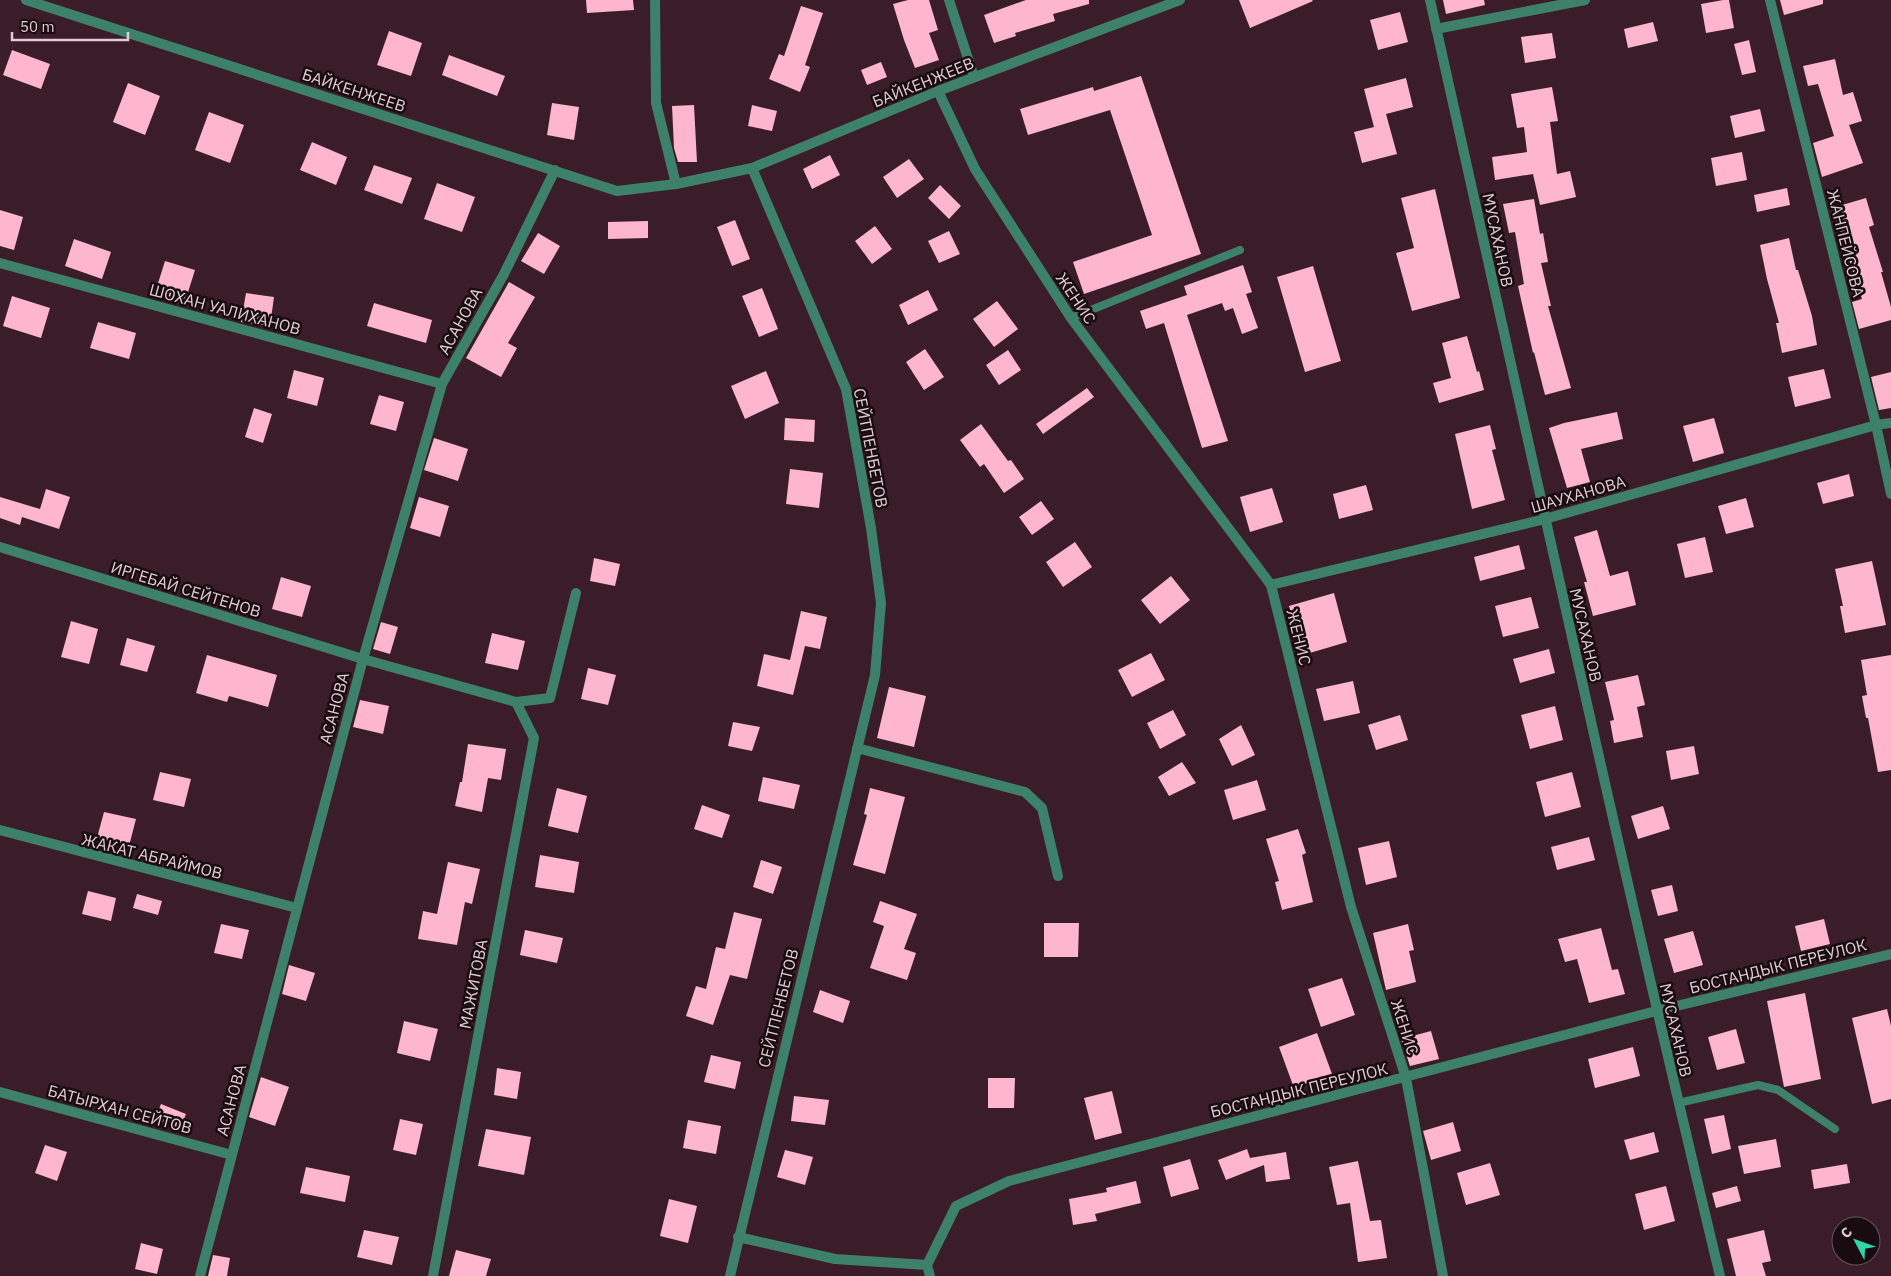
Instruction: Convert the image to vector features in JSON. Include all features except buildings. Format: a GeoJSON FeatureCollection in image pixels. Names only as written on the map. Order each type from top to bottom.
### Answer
{"type":"FeatureCollection","features":[{"type":"Feature","properties":{"kind":"street","name":"БАЙКЕНЖЕЕВ"},"geometry":{"type":"LineString","coordinates":[[26,0],[617,191],[676,184],[752,168],[938,90],[1180,0]]}},
{"type":"Feature","properties":{"kind":"street"},"geometry":{"type":"LineString","coordinates":[[655,0],[656,103],[676,184]]}},
{"type":"Feature","properties":{"kind":"street"},"geometry":{"type":"LineString","coordinates":[[949,0],[974,77]]}},
{"type":"Feature","properties":{"kind":"street","name":"МУСАХАНОВ"},"geometry":{"type":"LineString","coordinates":[[1430,0],[1656,1011],[1720,1276]]}},
{"type":"Feature","properties":{"kind":"street"},"geometry":{"type":"LineString","coordinates":[[1436,29],[1585,0]]}},
{"type":"Feature","properties":{"kind":"street","name":"ЖАНПЕЙСОВА"},"geometry":{"type":"LineString","coordinates":[[1770,0],[1876,425],[1891,494]]}},
{"type":"Feature","properties":{"kind":"street","name":"ЖЕНИС"},"geometry":{"type":"LineString","coordinates":[[938,90],[974,169],[1071,318],[1271,585],[1351,907],[1406,1078],[1443,1276]]}},
{"type":"Feature","properties":{"kind":"street","name":"СЕЙТПЕНБЕТОВ"},"geometry":{"type":"LineString","coordinates":[[730,1276],[875,675],[881,603],[846,389],[752,168]]}},
{"type":"Feature","properties":{"kind":"street","name":"АСАНОВА"},"geometry":{"type":"LineString","coordinates":[[200,1276],[363,659],[442,384],[504,274],[555,170]]}},
{"type":"Feature","properties":{"kind":"street","name":"ШОХАН УАЛИХАНОВ"},"geometry":{"type":"LineString","coordinates":[[0,263],[442,384]]}},
{"type":"Feature","properties":{"kind":"street","name":"ШАУХАНОВА"},"geometry":{"type":"LineString","coordinates":[[1271,585],[1545,519],[1876,425],[1891,423]]}},
{"type":"Feature","properties":{"kind":"street","name":"ИРГЕБАЙ СЕЙТЕНОВ"},"geometry":{"type":"LineString","coordinates":[[0,547],[363,659]]}},
{"type":"Feature","properties":{"kind":"street"},"geometry":{"type":"LineString","coordinates":[[363,659],[516,702],[550,698],[576,593]]}},
{"type":"Feature","properties":{"kind":"street","name":"МАЖИТОВА"},"geometry":{"type":"LineString","coordinates":[[433,1276],[534,738],[516,702]]}},
{"type":"Feature","properties":{"kind":"street"},"geometry":{"type":"LineString","coordinates":[[857,748],[1025,792],[1042,808],[1058,876]]}},
{"type":"Feature","properties":{"kind":"street","name":"ЖАКАТ АБРАЙМОВ"},"geometry":{"type":"LineString","coordinates":[[0,830],[297,908]]}},
{"type":"Feature","properties":{"kind":"street","name":"БОСТАНДЫК ПЕРЕУЛОК"},"geometry":{"type":"LineString","coordinates":[[927,1265],[956,1206],[1009,1181],[1656,1011],[1891,954]]}},
{"type":"Feature","properties":{"kind":"street","name":"БАТЫРХАН СЕЙТОВ"},"geometry":{"type":"LineString","coordinates":[[0,1092],[232,1155]]}},
{"type":"Feature","properties":{"kind":"street"},"geometry":{"type":"LineString","coordinates":[[738,1237],[834,1260],[927,1265],[930,1276]]}},
{"type":"Feature","properties":{"kind":"lane"},"geometry":{"type":"LineString","coordinates":[[1071,318],[1240,250]]}},
{"type":"Feature","properties":{"kind":"lane"},"geometry":{"type":"LineString","coordinates":[[1678,1103],[1758,1085],[1778,1090],[1835,1129]]}}]}
